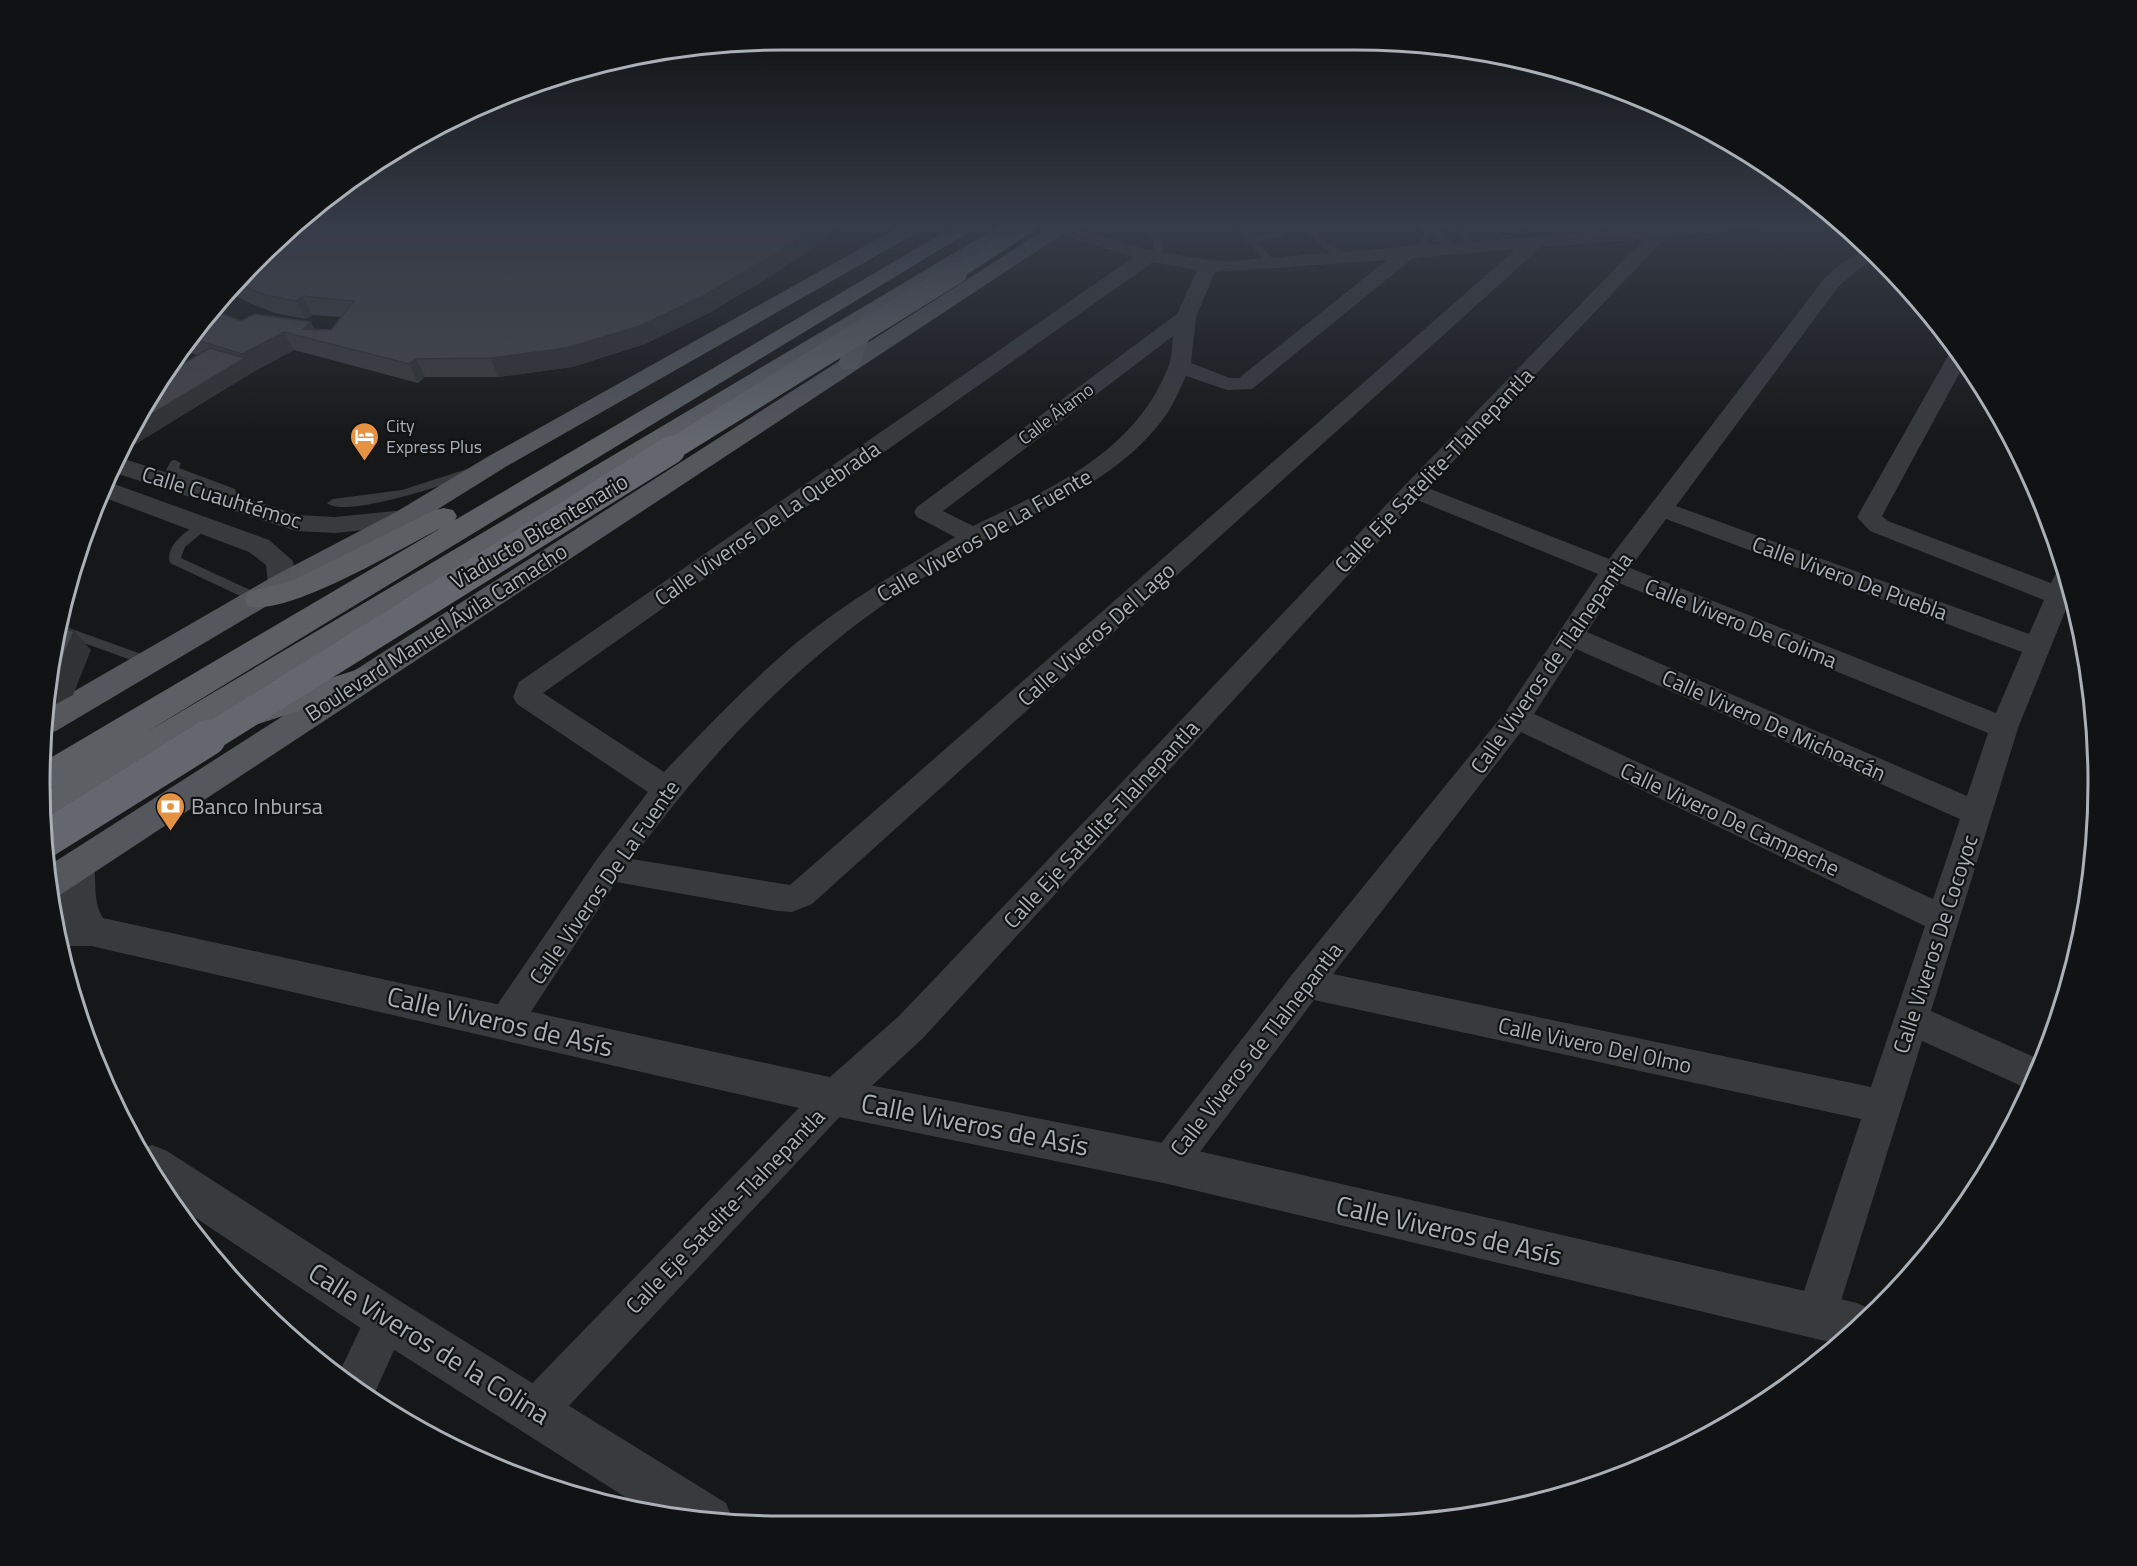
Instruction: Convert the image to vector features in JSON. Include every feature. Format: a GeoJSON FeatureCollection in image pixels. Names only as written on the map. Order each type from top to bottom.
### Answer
{"type":"FeatureCollection","features":[{"type":"Feature","properties":{"kind":"highway"},"geometry":{"type":"LineString","coordinates":[[50,774],[849,297]]}},
{"type":"Feature","properties":{"kind":"highway","name":"Boulevard Manuel Ávila Camacho"},"geometry":{"type":"LineString","coordinates":[[50,804],[895,297]]}},
{"type":"Feature","properties":{"kind":"highway","name":"Viaducto Bicentenario"},"geometry":{"type":"LineString","coordinates":[[52,836],[937,297]]}},
{"type":"Feature","properties":{"kind":"highway"},"geometry":{"type":"LineString","coordinates":[[850,364],[867,314]]}},
{"type":"Feature","properties":{"kind":"highway"},"geometry":{"type":"LineString","coordinates":[[258,599],[300,588],[523,476],[570,463]]}},
{"type":"Feature","properties":{"kind":"highway"},"geometry":{"type":"LineString","coordinates":[[140,751],[365,678]]}},
{"type":"Feature","properties":{"kind":"main road"},"geometry":{"type":"LineString","coordinates":[[53,719],[282,584],[405,518],[498,461],[788,297]]}},
{"type":"Feature","properties":{"kind":"main road","name":"Boulevard Manuel Ávila Camacho"},"geometry":{"type":"LineString","coordinates":[[56,879],[850,364],[949,297]]}},
{"type":"Feature","properties":{"kind":"street","name":"Calle Viveros De La Quebrada"},"geometry":{"type":"LineString","coordinates":[[667,789],[527,697],[529,689],[1096,297]]}},
{"type":"Feature","properties":{"kind":"street","name":"Calle Viveros De La Fuente"},"geometry":{"type":"LineString","coordinates":[[505,1022],[608,868],[667,789],[728,723],[799,656],[867,604],[973,536],[1068,489],[1119,452],[1158,410],[1180,366],[1186,317],[1195,297]]}},
{"type":"Feature","properties":{"kind":"street"},"geometry":{"type":"LineString","coordinates":[[1180,366],[1227,384],[1244,384],[1356,297]]}},
{"type":"Feature","properties":{"kind":"street","name":"Calle Viveros Del Lago"},"geometry":{"type":"LineString","coordinates":[[608,868],[778,898],[792,899],[801,894],[1474,297]]}},
{"type":"Feature","properties":{"kind":"street","name":"Calle Eje Satelite-Tlalnepantla"},"geometry":{"type":"LineString","coordinates":[[535,1411],[834,1097],[911,1027],[1413,490],[1598,297]]}},
{"type":"Feature","properties":{"kind":"street","name":"Calle Viveros de Tlalnepantla"},"geometry":{"type":"LineString","coordinates":[[1168,1164],[1306,983],[1516,718],[1613,572],[1820,297]]}},
{"type":"Feature","properties":{"kind":"street","name":"Calle Álamo"},"geometry":{"type":"LineString","coordinates":[[973,536],[926,512],[1186,317]]}},
{"type":"Feature","properties":{"kind":"street"},"geometry":{"type":"LineString","coordinates":[[1955,362],[1869,517],[1879,526],[2061,585]]}},
{"type":"Feature","properties":{"kind":"street","name":"Calle Cuauhtémoc"},"geometry":{"type":"LineString","coordinates":[[122,466],[296,524],[314,525],[405,518]]}},
{"type":"Feature","properties":{"kind":"street","name":"Calle Vivero De Colima"},"geometry":{"type":"LineString","coordinates":[[1413,490],[2004,728]]}},
{"type":"Feature","properties":{"kind":"street","name":"Calle Cuauhtémoc"},"geometry":{"type":"LineString","coordinates":[[110,491],[270,553],[279,561],[282,584]]}},
{"type":"Feature","properties":{"kind":"street","name":"Calle Vivero De Puebla"},"geometry":{"type":"LineString","coordinates":[[1662,509],[2039,648]]}},
{"type":"Feature","properties":{"kind":"street","name":"Calle Viveros De Cocoyoc"},"geometry":{"type":"LineString","coordinates":[[1816,1318],[2004,728],[2062,589]]}},
{"type":"Feature","properties":{"kind":"street","name":"Calle Vivero De Michoacán"},"geometry":{"type":"LineString","coordinates":[[1571,636],[1976,813]]}},
{"type":"Feature","properties":{"kind":"street","name":"Calle Vivero De Campeche"},"geometry":{"type":"LineString","coordinates":[[1516,718],[1943,919]]}},
{"type":"Feature","properties":{"kind":"street","name":"Calle Viveros de Asís"},"geometry":{"type":"LineString","coordinates":[[78,865],[75,931],[505,1022],[834,1097],[1168,1164],[1849,1324]]}},
{"type":"Feature","properties":{"kind":"street","name":"Calle Vivero Del Olmo"},"geometry":{"type":"LineString","coordinates":[[1306,983],[1883,1107]]}},
{"type":"Feature","properties":{"kind":"street"},"geometry":{"type":"LineString","coordinates":[[1911,1019],[2028,1072]]}},
{"type":"Feature","properties":{"kind":"street","name":"Calle Viveros de la Colina"},"geometry":{"type":"LineString","coordinates":[[161,1171],[387,1319],[691,1510]]}},
{"type":"Feature","properties":{"kind":"street"},"geometry":{"type":"LineString","coordinates":[[358,1381],[387,1319]]}},
{"type":"Feature","properties":{"kind":"lane"},"geometry":{"type":"LineString","coordinates":[[333,504],[373,502],[395,497],[498,461]]}},
{"type":"Feature","properties":{"kind":"lane"},"geometry":{"type":"LineString","coordinates":[[175,463],[172,470],[231,492],[234,503]]}},
{"type":"Feature","properties":{"kind":"lane"},"geometry":{"type":"LineString","coordinates":[[204,526],[181,544],[174,552],[174,560],[258,599]]}},
{"type":"Feature","properties":{"kind":"lane"},"geometry":{"type":"LineString","coordinates":[[66,631],[150,662]]}},
{"type":"Feature","properties":{"kind":"building"},"geometry":{"type":"Polygon","coordinates":[[[276,297],[301,297],[296,301],[276,297]]]}},
{"type":"Feature","properties":{"kind":"building"},"geometry":{"type":"Polygon","coordinates":[[[314,297],[701,297],[640,326],[566,348],[491,358],[416,359],[409,364],[284,332],[242,354],[198,340],[220,313],[241,321],[255,314],[311,322],[303,329],[331,330],[354,301],[314,297]]]}},
{"type":"Feature","properties":{"kind":"building"},"geometry":{"type":"Polygon","coordinates":[[[210,348],[245,358],[148,417],[180,365],[210,348]]]}},
{"type":"Feature","properties":{"kind":"building"},"geometry":{"type":"Polygon","coordinates":[[[66,629],[74,631],[60,665],[66,629]]]}},
{"type":"Feature","properties":{"kind":"place","name":"City Express Plus"},"geometry":{"type":"Point","coordinates":[365,462]}},
{"type":"Feature","properties":{"kind":"place","name":"Banco Inbursa"},"geometry":{"type":"Point","coordinates":[170,832]}}]}
